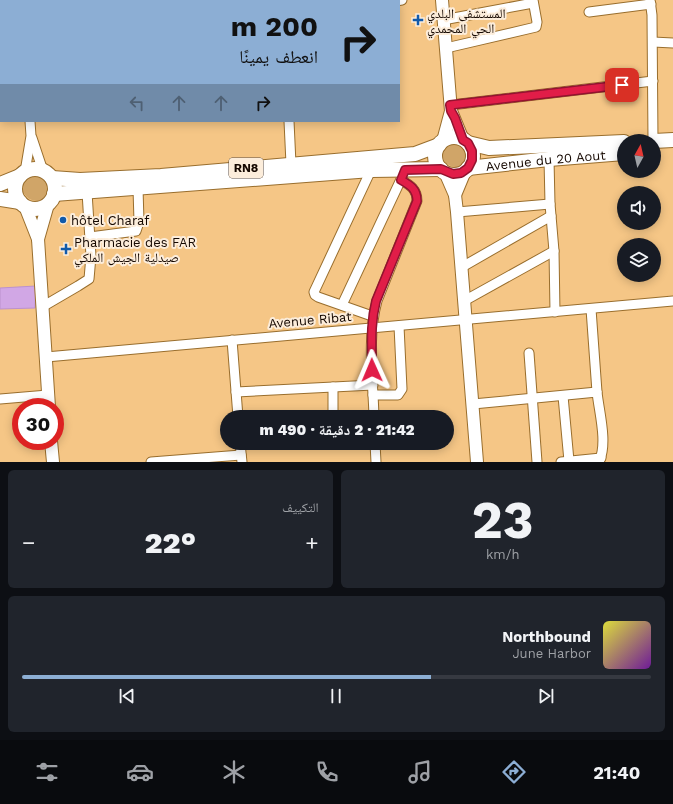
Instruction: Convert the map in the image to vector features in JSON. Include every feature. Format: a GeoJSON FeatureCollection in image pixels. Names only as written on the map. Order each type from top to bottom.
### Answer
{"type":"FeatureCollection","features":[{"type":"Feature","properties":{"kind":"main road","name":"RN8"},"geometry":{"type":"LineString","coordinates":[[0,184],[34,169],[47,174],[80,180],[132,177],[415,154],[453,138],[465,141]]}},
{"type":"Feature","properties":{"kind":"main road"},"geometry":{"type":"LineString","coordinates":[[661,141],[673,140]]}},
{"type":"Feature","properties":{"kind":"main road"},"geometry":{"type":"LineString","coordinates":[[465,141],[470,147],[473,156],[467,170]]}},
{"type":"Feature","properties":{"kind":"main road","name":"Avenue du 20 Aout"},"geometry":{"type":"LineString","coordinates":[[465,141],[489,148],[617,142]]}},
{"type":"Feature","properties":{"kind":"main road"},"geometry":{"type":"LineString","coordinates":[[441,143],[436,156],[437,163],[443,171]]}},
{"type":"Feature","properties":{"kind":"main road"},"geometry":{"type":"LineString","coordinates":[[661,150],[673,149]]}},
{"type":"Feature","properties":{"kind":"main road","name":"Avenue du 20 Aout"},"geometry":{"type":"LineString","coordinates":[[467,170],[549,159],[617,154]]}},
{"type":"Feature","properties":{"kind":"main road","name":"RN8"},"geometry":{"type":"LineString","coordinates":[[0,199],[37,208],[51,199],[87,192],[371,170],[403,175],[443,171],[453,174],[467,170]]}},
{"type":"Feature","properties":{"kind":"main road"},"geometry":{"type":"LineString","coordinates":[[23,174],[16,182],[15,189],[16,196],[23,204]]}},
{"type":"Feature","properties":{"kind":"main road"},"geometry":{"type":"LineString","coordinates":[[47,174],[54,183],[51,199]]}},
{"type":"Feature","properties":{"kind":"street"},"geometry":{"type":"LineString","coordinates":[[442,0],[451,108],[465,141]]}},
{"type":"Feature","properties":{"kind":"street"},"geometry":{"type":"LineString","coordinates":[[444,20],[533,1],[537,22],[536,27],[446,48]]}},
{"type":"Feature","properties":{"kind":"street"},"geometry":{"type":"LineString","coordinates":[[589,12],[650,2],[653,42],[653,134]]}},
{"type":"Feature","properties":{"kind":"street"},"geometry":{"type":"LineString","coordinates":[[653,42],[673,43]]}},
{"type":"Feature","properties":{"kind":"street"},"geometry":{"type":"LineString","coordinates":[[451,108],[653,81]]}},
{"type":"Feature","properties":{"kind":"street"},"geometry":{"type":"LineString","coordinates":[[441,143],[451,108]]}},
{"type":"Feature","properties":{"kind":"street"},"geometry":{"type":"LineString","coordinates":[[23,174],[31,136],[30,122]]}},
{"type":"Feature","properties":{"kind":"street"},"geometry":{"type":"LineString","coordinates":[[289,122],[292,164]]}},
{"type":"Feature","properties":{"kind":"street"},"geometry":{"type":"LineString","coordinates":[[31,136],[47,174]]}},
{"type":"Feature","properties":{"kind":"street"},"geometry":{"type":"LineString","coordinates":[[549,159],[550,204],[554,251],[555,312]]}},
{"type":"Feature","properties":{"kind":"street"},"geometry":{"type":"LineString","coordinates":[[371,170],[314,292],[318,297],[372,316]]}},
{"type":"Feature","properties":{"kind":"street"},"geometry":{"type":"LineString","coordinates":[[455,195],[467,170]]}},
{"type":"Feature","properties":{"kind":"street"},"geometry":{"type":"LineString","coordinates":[[443,171],[455,195],[457,212],[477,462]]}},
{"type":"Feature","properties":{"kind":"street"},"geometry":{"type":"LineString","coordinates":[[342,305],[403,175],[414,189],[417,196],[417,201],[376,301],[372,316],[374,410]]}},
{"type":"Feature","properties":{"kind":"street"},"geometry":{"type":"LineString","coordinates":[[90,237],[136,231],[139,222],[138,188]]}},
{"type":"Feature","properties":{"kind":"street"},"geometry":{"type":"LineString","coordinates":[[42,307],[89,279],[91,261],[87,192]]}},
{"type":"Feature","properties":{"kind":"street"},"geometry":{"type":"LineString","coordinates":[[38,239],[51,199]]}},
{"type":"Feature","properties":{"kind":"street"},"geometry":{"type":"LineString","coordinates":[[23,204],[38,239],[49,398]]}},
{"type":"Feature","properties":{"kind":"street"},"geometry":{"type":"LineString","coordinates":[[457,212],[550,204]]}},
{"type":"Feature","properties":{"kind":"street"},"geometry":{"type":"LineString","coordinates":[[462,267],[551,216]]}},
{"type":"Feature","properties":{"kind":"street"},"geometry":{"type":"LineString","coordinates":[[464,301],[554,251]]}},
{"type":"Feature","properties":{"kind":"street","name":"Avenue Ribat"},"geometry":{"type":"LineString","coordinates":[[46,356],[673,301]]}},
{"type":"Feature","properties":{"kind":"street"},"geometry":{"type":"LineString","coordinates":[[563,396],[565,462],[600,460],[602,438],[591,309]]}},
{"type":"Feature","properties":{"kind":"street"},"geometry":{"type":"LineString","coordinates":[[373,395],[398,395],[401,393],[402,382],[399,326]]}},
{"type":"Feature","properties":{"kind":"street"},"geometry":{"type":"LineString","coordinates":[[232,340],[237,410]]}},
{"type":"Feature","properties":{"kind":"street"},"geometry":{"type":"LineString","coordinates":[[529,353],[537,462]]}},
{"type":"Feature","properties":{"kind":"street"},"geometry":{"type":"LineString","coordinates":[[236,392],[373,385]]}},
{"type":"Feature","properties":{"kind":"street"},"geometry":{"type":"LineString","coordinates":[[333,387],[333,410]]}},
{"type":"Feature","properties":{"kind":"street"},"geometry":{"type":"LineString","coordinates":[[473,404],[597,392]]}},
{"type":"Feature","properties":{"kind":"street"},"geometry":{"type":"LineString","coordinates":[[0,398],[12,399]]}},
{"type":"Feature","properties":{"kind":"street"},"geometry":{"type":"LineString","coordinates":[[52,450],[53,462]]}},
{"type":"Feature","properties":{"kind":"street"},"geometry":{"type":"LineString","coordinates":[[376,450],[376,462]]}},
{"type":"Feature","properties":{"kind":"street"},"geometry":{"type":"LineString","coordinates":[[151,462],[242,458]]}},
{"type":"Feature","properties":{"kind":"shaded area"},"geometry":{"type":"Polygon","coordinates":[[[456,139],[466,143],[470,153],[466,163],[456,167],[446,163],[442,153],[446,143],[456,139]]]}},
{"type":"Feature","properties":{"kind":"shaded area"},"geometry":{"type":"Polygon","coordinates":[[[37,171],[48,175],[52,186],[48,197],[37,201],[26,197],[22,186],[26,175],[37,171]]]}},
{"type":"Feature","properties":{"kind":"building"},"geometry":{"type":"Polygon","coordinates":[[[36,286],[35,308],[0,309],[0,288],[36,286]]]}},
{"type":"Feature","properties":{"kind":"place","name":"المستشفى البلدي الحي المحمدي"},"geometry":{"type":"Point","coordinates":[418,20]}},
{"type":"Feature","properties":{"kind":"place","name":"hôtel Charaf"},"geometry":{"type":"Point","coordinates":[63,220]}},
{"type":"Feature","properties":{"kind":"place","name":"Pharmacie des FAR صيدلية الجيش الملكي"},"geometry":{"type":"Point","coordinates":[66,249]}},
{"type":"Feature","properties":{"kind":"route"},"geometry":{"type":"LineString","coordinates":[[372,370],[372,316],[376,301],[417,201],[417,196],[414,189],[401,180],[405,170],[441,169],[449,174],[457,174],[465,171],[471,164],[473,156],[472,151],[468,143],[463,140],[450,105],[622,85]]}}]}
